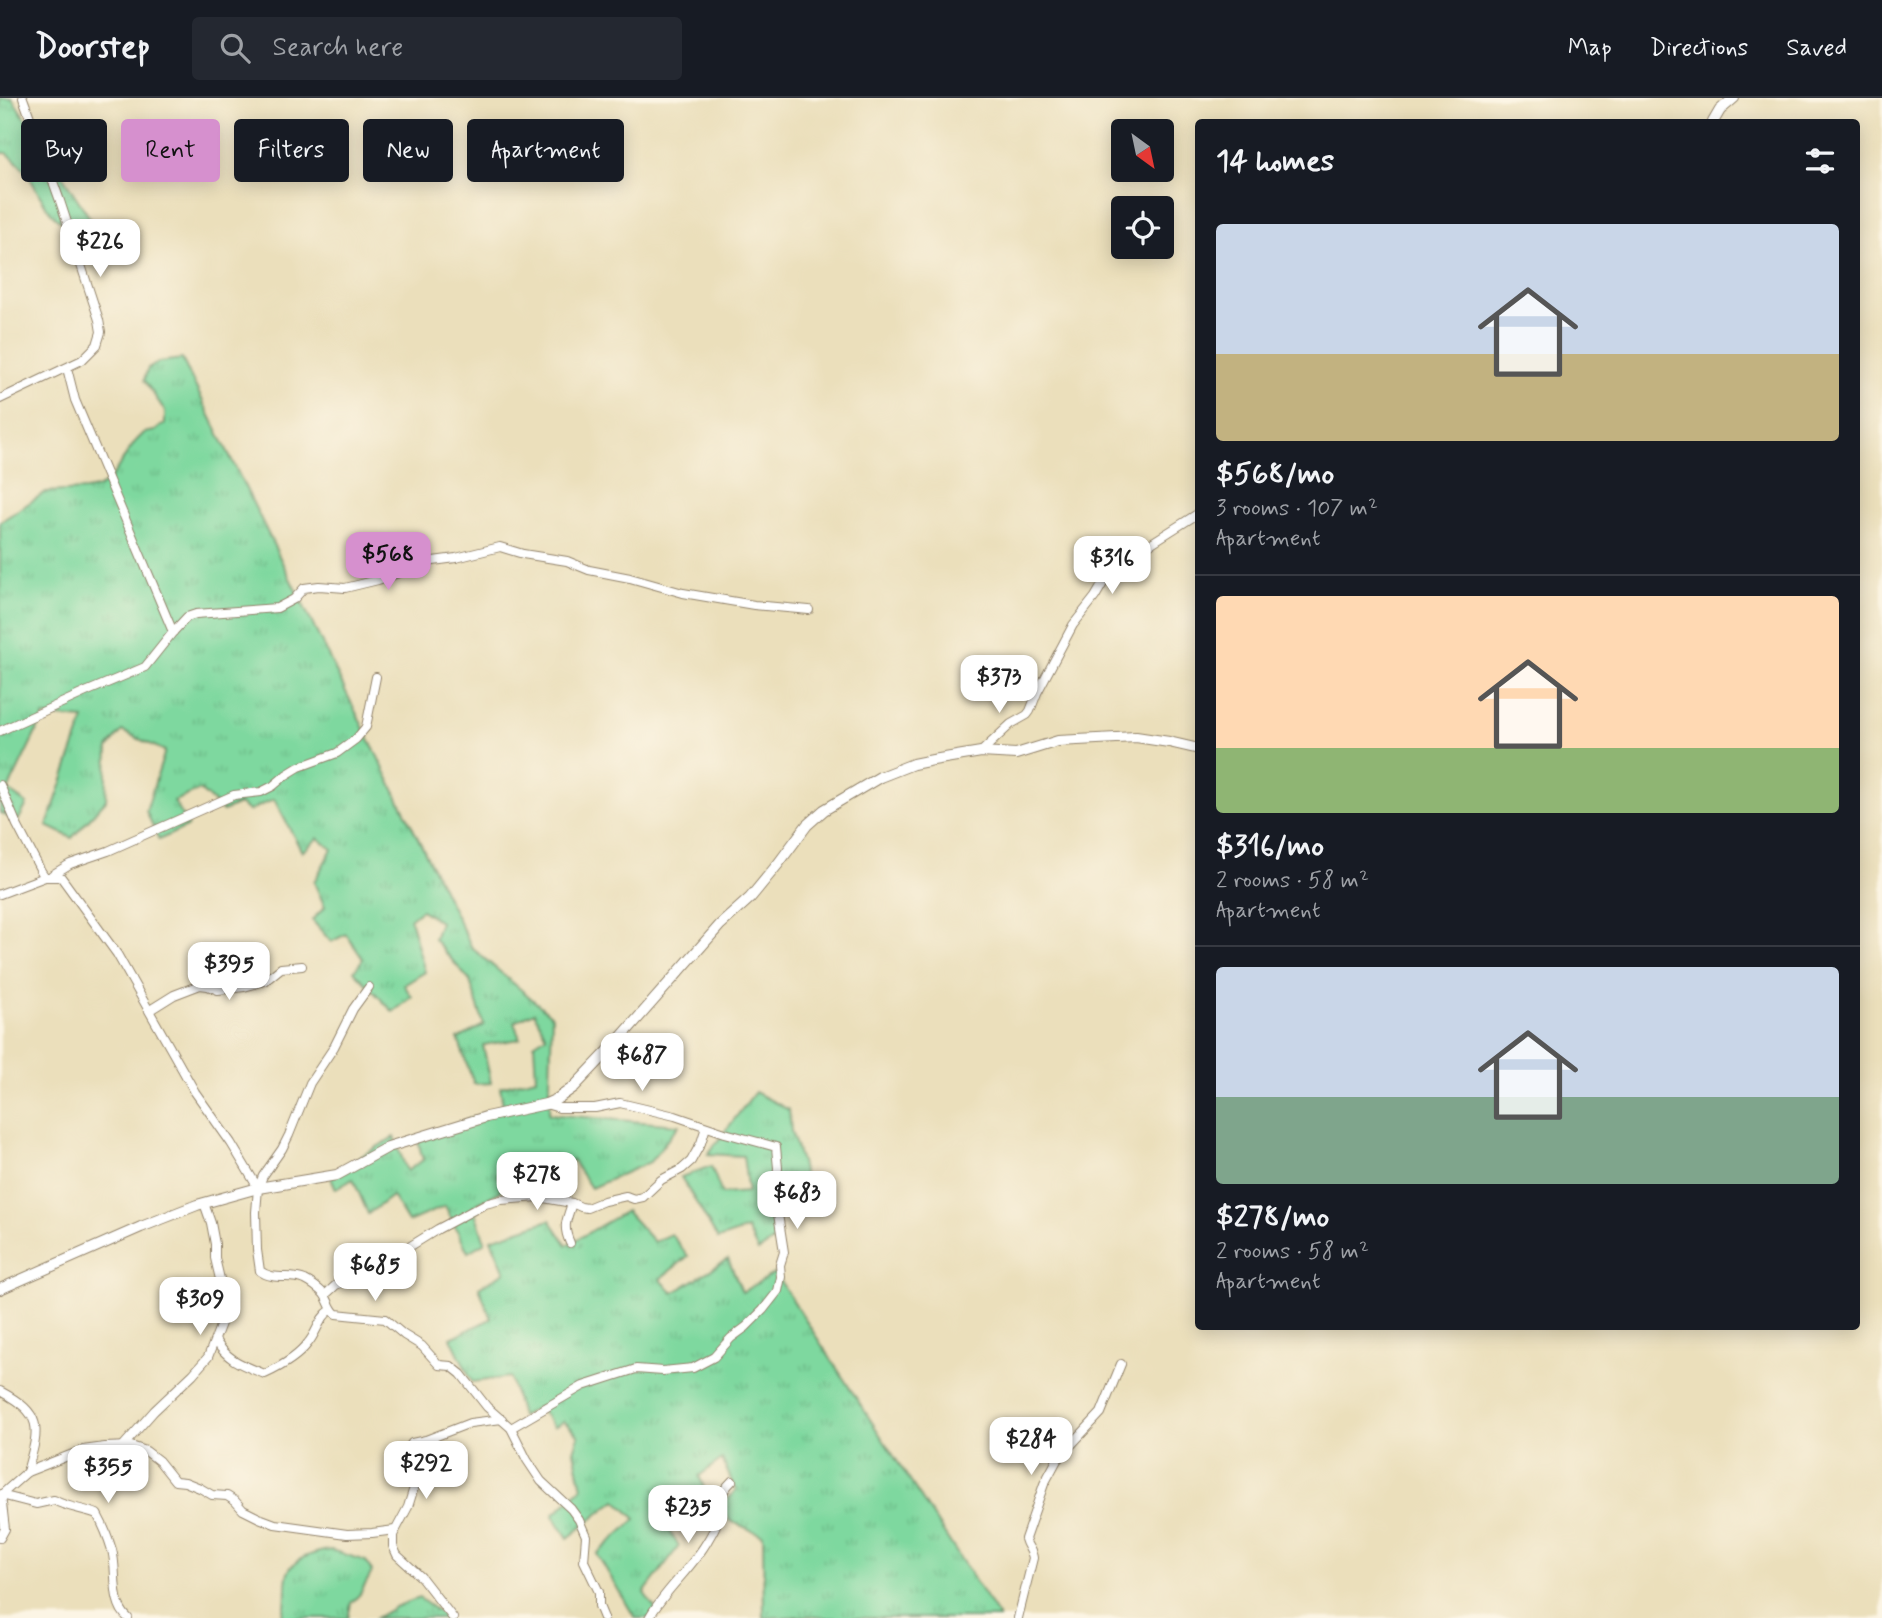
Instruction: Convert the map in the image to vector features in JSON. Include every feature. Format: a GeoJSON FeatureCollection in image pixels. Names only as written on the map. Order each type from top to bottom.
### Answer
{"type":"FeatureCollection","features":[{"type":"Feature","properties":{"kind":"street"},"geometry":{"type":"LineString","coordinates":[[0,399],[82,360],[97,345],[101,332],[60,201],[23,98]]}},
{"type":"Feature","properties":{"kind":"street"},"geometry":{"type":"LineString","coordinates":[[1715,119],[1720,110],[1734,98]]}},
{"type":"Feature","properties":{"kind":"street"},"geometry":{"type":"LineString","coordinates":[[67,368],[75,400],[173,632]]}},
{"type":"Feature","properties":{"kind":"street"},"geometry":{"type":"LineString","coordinates":[[981,752],[1030,712],[1037,693],[1073,625],[1095,597],[1112,568],[1195,515]]}},
{"type":"Feature","properties":{"kind":"street"},"geometry":{"type":"LineString","coordinates":[[0,731],[145,667],[187,617],[277,608],[293,599],[304,588],[345,588],[379,580],[433,561],[500,547],[523,554],[567,561],[589,570],[683,593],[754,605],[809,610]]}},
{"type":"Feature","properties":{"kind":"street"},"geometry":{"type":"LineString","coordinates":[[0,894],[47,877],[70,864],[132,841],[234,795],[261,792],[299,767],[337,753],[356,739],[366,727],[376,677]]}},
{"type":"Feature","properties":{"kind":"street"},"geometry":{"type":"LineString","coordinates":[[0,1289],[141,1227],[204,1203],[258,1188],[337,1175],[388,1147],[486,1117],[546,1104],[566,1094],[720,925],[750,898],[800,832],[817,816],[880,776],[933,760],[981,752],[1016,754],[1056,741],[1136,737],[1195,747]]}},
{"type":"Feature","properties":{"kind":"street"},"geometry":{"type":"LineString","coordinates":[[0,785],[18,825],[47,877]]}},
{"type":"Feature","properties":{"kind":"street"},"geometry":{"type":"LineString","coordinates":[[47,877],[61,877],[117,954],[195,1092],[231,1143],[258,1188]]}},
{"type":"Feature","properties":{"kind":"street"},"geometry":{"type":"LineString","coordinates":[[150,1010],[174,995],[200,985],[218,989],[244,987],[265,981],[281,968],[302,966]]}},
{"type":"Feature","properties":{"kind":"street"},"geometry":{"type":"LineString","coordinates":[[369,987],[310,1083],[289,1135],[258,1188],[256,1212],[260,1272],[265,1276],[302,1278],[325,1295],[331,1310],[336,1314],[385,1319],[422,1346],[439,1365],[451,1366],[461,1374],[487,1406],[511,1428],[541,1481],[579,1520],[586,1536],[584,1561],[599,1592],[599,1606],[604,1618]]}},
{"type":"Feature","properties":{"kind":"street"},"geometry":{"type":"LineString","coordinates":[[511,1428],[583,1386],[636,1369],[663,1371],[693,1368],[714,1357],[778,1292],[780,1265],[785,1252],[775,1195],[778,1168],[776,1147],[675,1116],[620,1104],[595,1108],[559,1108],[546,1104]]}},
{"type":"Feature","properties":{"kind":"street"},"geometry":{"type":"LineString","coordinates":[[325,1295],[336,1285],[380,1265],[485,1204],[538,1197],[587,1208],[626,1196],[634,1199],[643,1197],[691,1161],[706,1127]]}},
{"type":"Feature","properties":{"kind":"street"},"geometry":{"type":"LineString","coordinates":[[123,1446],[208,1357],[222,1321],[222,1292],[215,1244],[204,1203]]}},
{"type":"Feature","properties":{"kind":"street"},"geometry":{"type":"LineString","coordinates":[[570,1243],[565,1223],[572,1203]]}},
{"type":"Feature","properties":{"kind":"street"},"geometry":{"type":"LineString","coordinates":[[215,1339],[223,1353],[239,1364],[265,1374],[281,1367],[308,1344],[325,1314],[331,1310]]}},
{"type":"Feature","properties":{"kind":"street"},"geometry":{"type":"LineString","coordinates":[[1018,1618],[1033,1558],[1025,1539],[1044,1484],[1057,1460],[1101,1413],[1121,1364]]}},
{"type":"Feature","properties":{"kind":"street"},"geometry":{"type":"LineString","coordinates":[[0,1391],[27,1408],[35,1422],[37,1436],[27,1472]]}},
{"type":"Feature","properties":{"kind":"street"},"geometry":{"type":"LineString","coordinates":[[453,1618],[421,1577],[397,1555],[393,1546],[395,1530],[408,1507],[416,1481],[407,1450],[412,1443],[470,1423],[502,1419]]}},
{"type":"Feature","properties":{"kind":"street"},"geometry":{"type":"LineString","coordinates":[[1,1495],[27,1472],[83,1450],[131,1446],[146,1451],[159,1461],[175,1481],[185,1482],[212,1495],[227,1496],[243,1510],[275,1524],[347,1534],[395,1530]]}},
{"type":"Feature","properties":{"kind":"street"},"geometry":{"type":"LineString","coordinates":[[649,1618],[664,1594],[691,1566],[706,1544],[716,1526],[719,1497],[732,1481]]}},
{"type":"Feature","properties":{"kind":"street"},"geometry":{"type":"LineString","coordinates":[[0,1538],[5,1529],[1,1495]]}},
{"type":"Feature","properties":{"kind":"street"},"geometry":{"type":"LineString","coordinates":[[1,1495],[36,1504],[54,1500],[61,1505],[97,1514],[112,1549],[119,1602],[128,1618]]}},
{"type":"Feature","properties":{"kind":"green space"},"geometry":{"type":"Polygon","coordinates":[[[0,98],[12,98],[26,119],[21,119],[21,167],[7,153],[0,153],[0,98]]]}},
{"type":"Feature","properties":{"kind":"green space"},"geometry":{"type":"Polygon","coordinates":[[[32,182],[66,182],[93,223],[63,222],[46,206],[32,182]]]}},
{"type":"Feature","properties":{"kind":"green space"},"geometry":{"type":"Polygon","coordinates":[[[182,359],[472,948],[552,1016],[549,1114],[679,1125],[650,1162],[591,1188],[572,1160],[536,1179],[531,1159],[497,1173],[501,1191],[473,1206],[485,1242],[468,1252],[445,1206],[408,1222],[392,1196],[368,1214],[353,1179],[336,1189],[330,1175],[394,1137],[407,1171],[423,1160],[418,1141],[503,1105],[500,1087],[536,1078],[534,1044],[546,1036],[534,1012],[514,1022],[520,1039],[483,1045],[491,1083],[474,1084],[458,1039],[484,1025],[470,981],[434,939],[440,922],[421,910],[410,919],[425,972],[404,985],[412,997],[393,1012],[354,971],[363,959],[346,934],[331,942],[312,920],[325,907],[314,882],[332,849],[318,838],[302,852],[274,799],[249,811],[239,804],[223,811],[200,790],[174,801],[188,826],[159,840],[146,811],[165,751],[122,731],[108,748],[106,800],[72,838],[47,826],[84,719],[44,716],[8,790],[27,804],[18,821],[0,813],[0,522],[46,492],[86,490],[108,482],[135,442],[144,433],[155,431],[165,423],[165,411],[144,380],[148,368],[159,362],[182,359]]]}},
{"type":"Feature","properties":{"kind":"green space"},"geometry":{"type":"Polygon","coordinates":[[[755,1092],[789,1110],[791,1131],[807,1192],[775,1198],[776,1239],[758,1251],[747,1229],[718,1239],[681,1177],[711,1166],[722,1194],[748,1192],[743,1156],[708,1154],[755,1092]]]}},
{"type":"Feature","properties":{"kind":"green space"},"geometry":{"type":"Polygon","coordinates":[[[626,1211],[654,1242],[671,1234],[688,1256],[660,1279],[673,1293],[728,1259],[742,1292],[775,1273],[999,1618],[764,1618],[763,1535],[730,1521],[720,1506],[736,1491],[722,1459],[699,1476],[708,1496],[697,1519],[685,1506],[665,1524],[679,1546],[644,1593],[657,1611],[649,1618],[635,1618],[597,1554],[636,1519],[616,1500],[568,1538],[553,1515],[582,1488],[574,1451],[579,1436],[564,1421],[554,1427],[539,1407],[521,1416],[510,1377],[472,1382],[451,1338],[491,1319],[479,1287],[505,1272],[491,1239],[550,1220],[567,1245],[626,1211]]]}},
{"type":"Feature","properties":{"kind":"green space"},"geometry":{"type":"Polygon","coordinates":[[[331,1550],[366,1561],[372,1572],[360,1594],[351,1603],[348,1618],[281,1618],[286,1601],[289,1570],[307,1556],[331,1550]]]}},
{"type":"Feature","properties":{"kind":"green space"},"geometry":{"type":"Polygon","coordinates":[[[419,1598],[447,1618],[376,1618],[395,1607],[419,1598]]]}}]}
